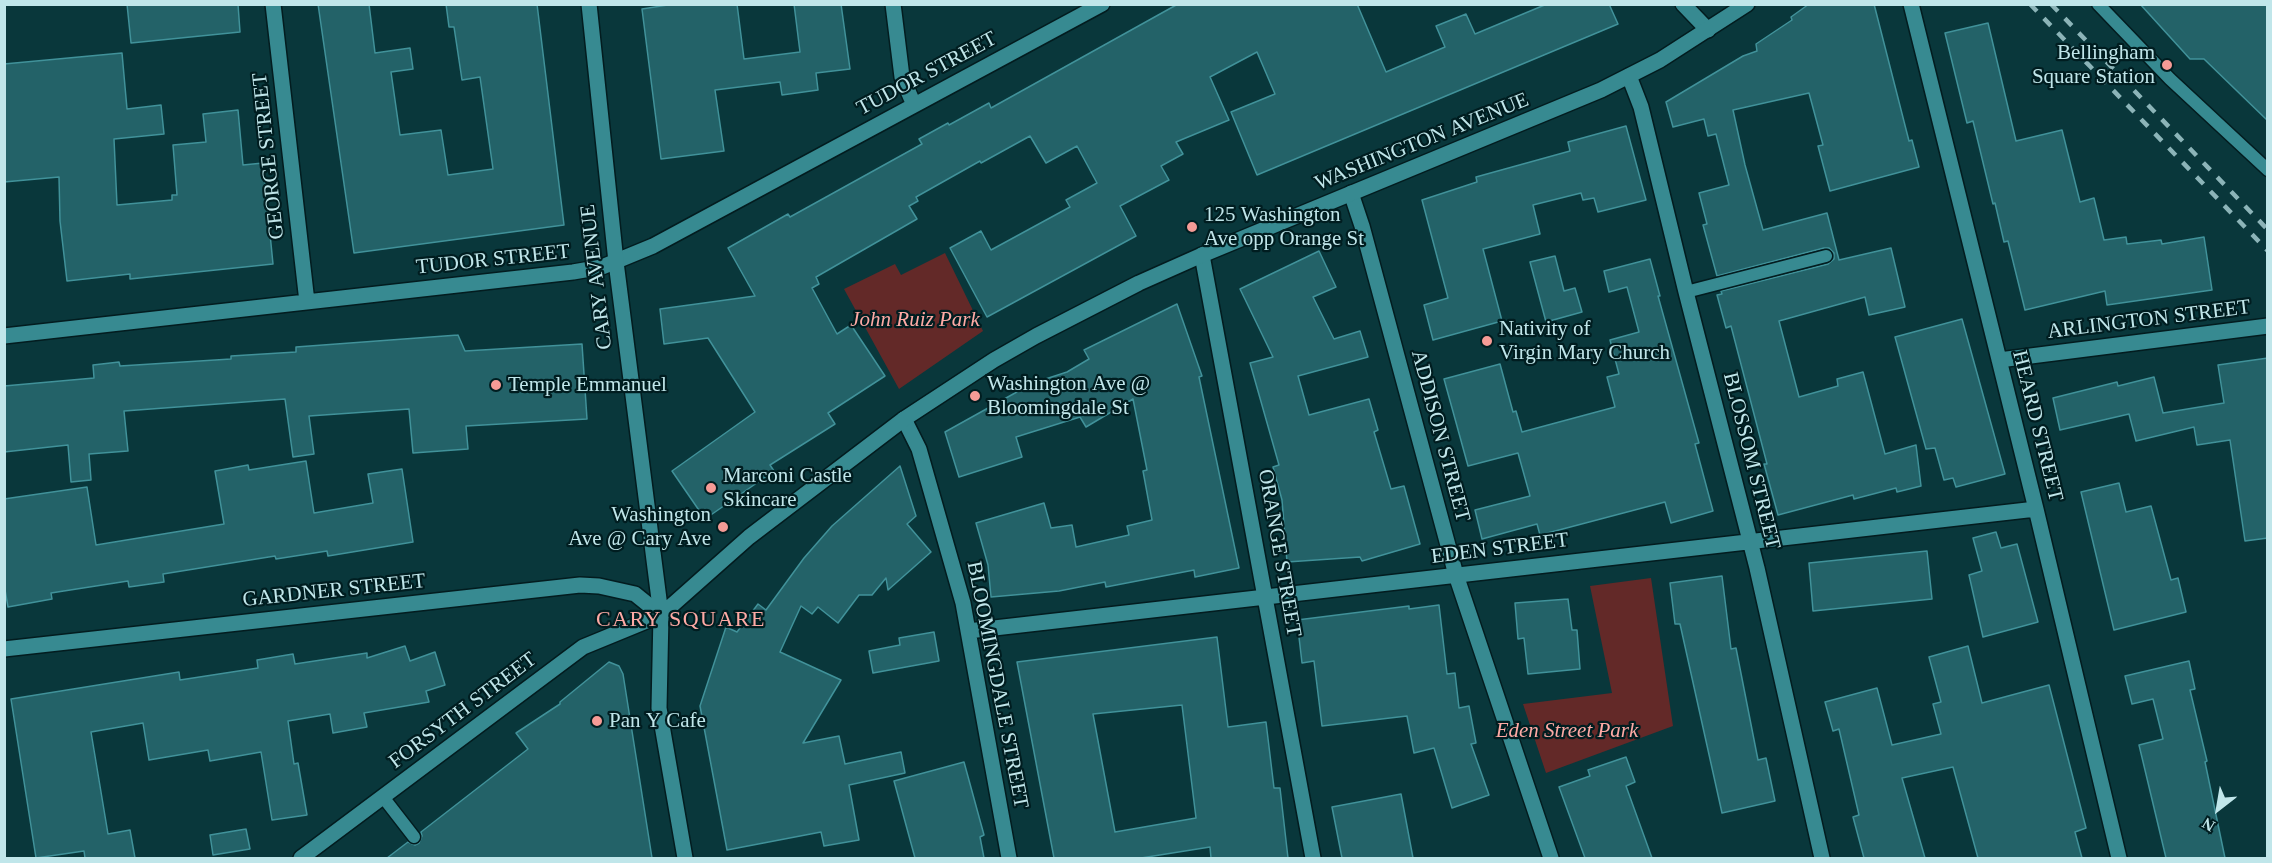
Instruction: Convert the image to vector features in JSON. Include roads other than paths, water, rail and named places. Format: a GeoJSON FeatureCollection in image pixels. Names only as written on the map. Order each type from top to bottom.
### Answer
{"type":"FeatureCollection","features":[{"type":"Feature","properties":{"kind":"street","name":"GEORGE STREET"},"geometry":{"type":"LineString","coordinates":[[273,4],[307,302]]}},
{"type":"Feature","properties":{"kind":"street","name":"CARY AVENUE"},"geometry":{"type":"LineString","coordinates":[[589,4],[616,262],[661,615]]}},
{"type":"Feature","properties":{"kind":"street"},"geometry":{"type":"LineString","coordinates":[[893,4],[902,77],[914,105]]}},
{"type":"Feature","properties":{"kind":"street","name":"TUDOR STREET"},"geometry":{"type":"LineString","coordinates":[[4,336],[580,272],[616,262],[653,246],[1102,4]]}},
{"type":"Feature","properties":{"kind":"street"},"geometry":{"type":"LineString","coordinates":[[1683,4],[1708,30]]}},
{"type":"Feature","properties":{"kind":"street","name":"WASHINGTON AVENUE"},"geometry":{"type":"LineString","coordinates":[[661,615],[749,537],[904,419],[994,360],[1045,331],[1131,287],[1202,255],[1558,109],[1629,76],[1708,30],[1747,4]]}},
{"type":"Feature","properties":{"kind":"street","name":"HEARD STREET"},"geometry":{"type":"LineString","coordinates":[[1911,4],[2036,509],[2119,858]]}},
{"type":"Feature","properties":{"kind":"street","name":"BLOSSOM STREET"},"geometry":{"type":"LineString","coordinates":[[1629,76],[1641,107],[1750,541],[1822,858]]}},
{"type":"Feature","properties":{"kind":"street","name":"ADDISON STREET"},"geometry":{"type":"LineString","coordinates":[[1351,193],[1362,226],[1456,575],[1551,858]]}},
{"type":"Feature","properties":{"kind":"street","name":"ORANGE STREET"},"geometry":{"type":"LineString","coordinates":[[1202,255],[1312,858]]}},
{"type":"Feature","properties":{"kind":"street","name":"ARLINGTON STREET"},"geometry":{"type":"LineString","coordinates":[[1999,360],[2268,326]]}},
{"type":"Feature","properties":{"kind":"street","name":"BLOOMINGDALE STREET"},"geometry":{"type":"LineString","coordinates":[[904,419],[919,449],[955,573],[968,631],[1008,858]]}},
{"type":"Feature","properties":{"kind":"street","name":"EDEN STREET"},"geometry":{"type":"LineString","coordinates":[[968,631],[2036,509]]}},
{"type":"Feature","properties":{"kind":"street","name":"GARDNER STREET"},"geometry":{"type":"LineString","coordinates":[[4,649],[580,585],[635,594],[661,615]]}},
{"type":"Feature","properties":{"kind":"street"},"geometry":{"type":"LineString","coordinates":[[661,615],[659,708],[685,858]]}},
{"type":"Feature","properties":{"kind":"street","name":"FORSYTH STREET"},"geometry":{"type":"LineString","coordinates":[[301,858],[583,647],[661,615]]}},
{"type":"Feature","properties":{"kind":"lane"},"geometry":{"type":"LineString","coordinates":[[2098,4],[2177,86],[2268,170]]}},
{"type":"Feature","properties":{"kind":"lane"},"geometry":{"type":"LineString","coordinates":[[1686,292],[1826,256]]}},
{"type":"Feature","properties":{"kind":"lane"},"geometry":{"type":"LineString","coordinates":[[383,797],[414,837]]}},
{"type":"Feature","properties":{"kind":"railway"},"geometry":{"type":"LineString","coordinates":[[2030,4],[2268,251]]}},
{"type":"Feature","properties":{"kind":"railway"},"geometry":{"type":"LineString","coordinates":[[2051,4],[2268,230]]}},
{"type":"Feature","properties":{"kind":"place","name":"Bellingham Square Station"},"geometry":{"type":"Point","coordinates":[2167,65]}},
{"type":"Feature","properties":{"kind":"place","name":"125 Washington Ave opp Orange St"},"geometry":{"type":"Point","coordinates":[1192,227]}},
{"type":"Feature","properties":{"kind":"place","name":"Nativity of Virgin Mary Church"},"geometry":{"type":"Point","coordinates":[1487,341]}},
{"type":"Feature","properties":{"kind":"place","name":"Temple Emmanuel"},"geometry":{"type":"Point","coordinates":[496,385]}},
{"type":"Feature","properties":{"kind":"place","name":"Washington Ave @ Bloomingdale St"},"geometry":{"type":"Point","coordinates":[975,396]}},
{"type":"Feature","properties":{"kind":"place","name":"Marconi Castle Skincare"},"geometry":{"type":"Point","coordinates":[711,488]}},
{"type":"Feature","properties":{"kind":"place","name":"Washington Ave @ Cary Ave"},"geometry":{"type":"Point","coordinates":[723,527]}},
{"type":"Feature","properties":{"kind":"place","name":"Pan Y Cafe"},"geometry":{"type":"Point","coordinates":[597,721]}},
{"type":"Feature","properties":{"kind":"district","name":"CARY SQUARE"},"geometry":{"type":"Point","coordinates":[681,620]}},
{"type":"Feature","properties":{"kind":"park label","name":"John Ruiz Park"},"geometry":{"type":"Point","coordinates":[915,320]}},
{"type":"Feature","properties":{"kind":"park label","name":"Eden Street Park"},"geometry":{"type":"Point","coordinates":[1567,731]}}]}
